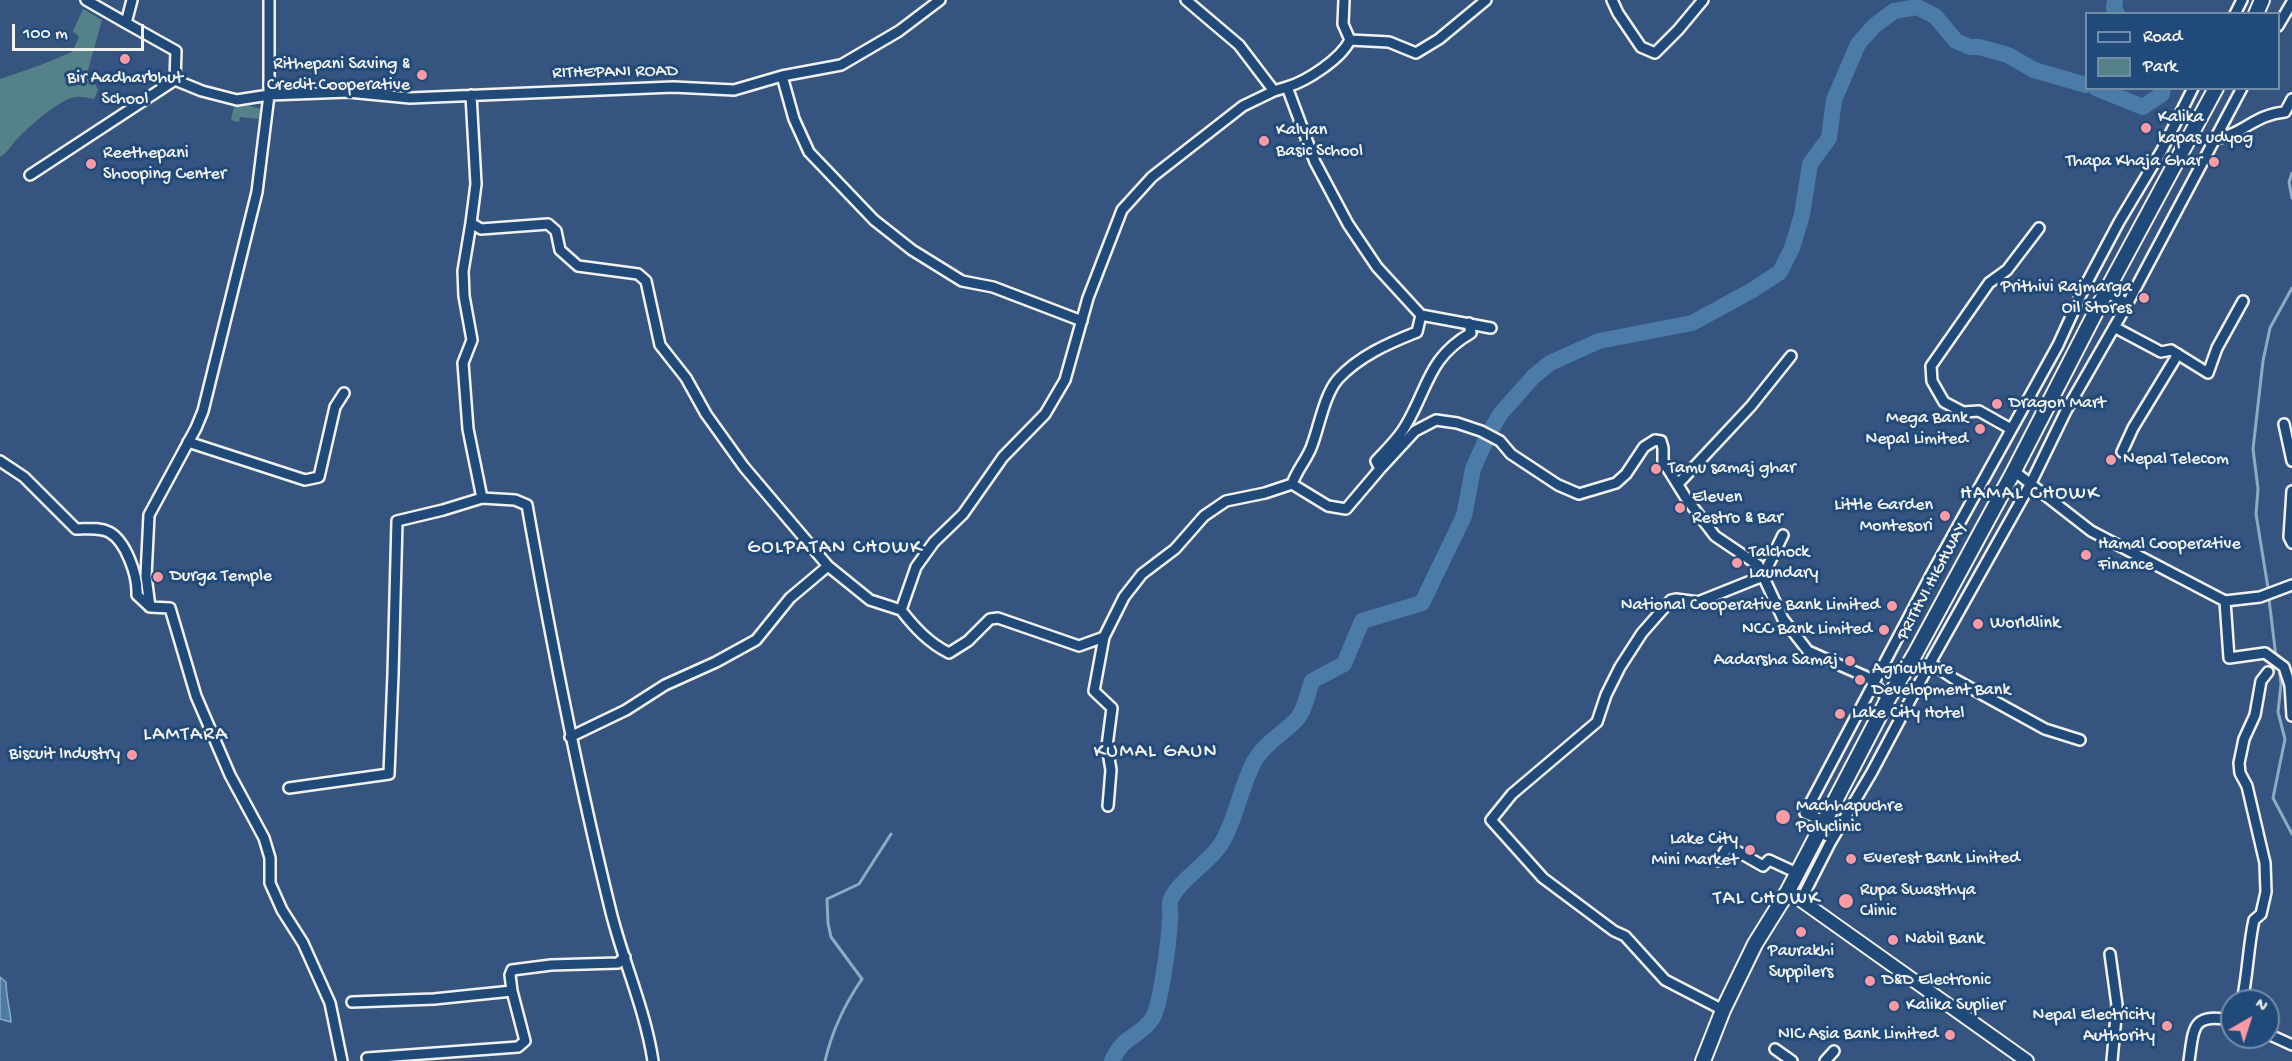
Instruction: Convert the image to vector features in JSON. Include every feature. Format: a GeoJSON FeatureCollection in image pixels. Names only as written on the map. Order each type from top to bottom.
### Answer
{"type":"FeatureCollection","features":[{"type":"Feature","properties":{"kind":"highway","name":"PRITHVI HIGHWAY"},"geometry":{"type":"LineString","coordinates":[[1704,1060],[1723,1010],[1755,944],[1788,891],[1888,699],[1915,654],[2014,471],[2106,292],[2215,90]]}},
{"type":"Feature","properties":{"kind":"main road"},"geometry":{"type":"LineString","coordinates":[[1788,891],[2027,1061]]}},
{"type":"Feature","properties":{"kind":"street"},"geometry":{"type":"LineString","coordinates":[[30,176],[175,80],[176,51],[86,0]]}},
{"type":"Feature","properties":{"kind":"street"},"geometry":{"type":"LineString","coordinates":[[126,23],[132,0]]}},
{"type":"Feature","properties":{"kind":"street"},"geometry":{"type":"LineString","coordinates":[[150,607],[146,576],[149,515],[202,411],[211,384],[257,192],[269,95],[269,0]]}},
{"type":"Feature","properties":{"kind":"street","name":"RITHEPANI ROAD"},"geometry":{"type":"LineString","coordinates":[[175,80],[202,91],[237,100],[269,95],[348,92],[410,98],[673,87],[734,90],[782,76],[841,65],[899,31],[940,0]]}},
{"type":"Feature","properties":{"kind":"street"},"geometry":{"type":"LineString","coordinates":[[1186,0],[1239,45],[1274,91]]}},
{"type":"Feature","properties":{"kind":"street"},"geometry":{"type":"LineString","coordinates":[[1344,0],[1343,24],[1350,40]]}},
{"type":"Feature","properties":{"kind":"street"},"geometry":{"type":"LineString","coordinates":[[1350,40],[1389,42],[1416,53],[1439,39],[1486,0]]}},
{"type":"Feature","properties":{"kind":"street"},"geometry":{"type":"LineString","coordinates":[[1612,0],[1641,47],[1654,53],[1678,30],[1702,0]]}},
{"type":"Feature","properties":{"kind":"street"},"geometry":{"type":"LineString","coordinates":[[2280,23],[2292,3]]}},
{"type":"Feature","properties":{"kind":"street"},"geometry":{"type":"LineString","coordinates":[[901,610],[916,567],[934,542],[963,514],[1003,457],[1045,414],[1065,380],[1088,298],[1122,210],[1152,177],[1243,106],[1287,87],[1326,66],[1344,52],[1350,40]]}},
{"type":"Feature","properties":{"kind":"street"},"geometry":{"type":"LineString","coordinates":[[782,76],[794,119],[809,152],[874,220],[912,250],[962,281],[993,287],[1082,321]]}},
{"type":"Feature","properties":{"kind":"street"},"geometry":{"type":"LineString","coordinates":[[1287,87],[1315,162],[1348,224],[1377,267],[1421,315],[1491,328]]}},
{"type":"Feature","properties":{"kind":"street"},"geometry":{"type":"LineString","coordinates":[[1824,821],[1805,813],[1873,683],[2058,345],[2114,231],[2162,150],[2192,90]]}},
{"type":"Feature","properties":{"kind":"street"},"geometry":{"type":"LineString","coordinates":[[1801,900],[1830,843],[1910,704],[1930,663],[2031,483],[2066,411],[2114,327],[2241,90]]}},
{"type":"Feature","properties":{"kind":"street"},"geometry":{"type":"LineString","coordinates":[[471,95],[476,184],[463,272],[464,296],[472,340],[463,363],[468,429],[482,498]]}},
{"type":"Feature","properties":{"kind":"street"},"geometry":{"type":"LineString","coordinates":[[2214,139],[2230,135],[2269,113],[2285,112],[2292,99]]}},
{"type":"Feature","properties":{"kind":"street"},"geometry":{"type":"LineString","coordinates":[[471,223],[481,229],[548,224],[556,231],[560,250],[578,266],[638,273],[646,281],[660,345],[686,378],[706,414],[744,467],[828,566],[870,600],[901,610],[933,645],[949,653],[969,641],[990,620],[998,618],[1079,646],[1104,637]]}},
{"type":"Feature","properties":{"kind":"street"},"geometry":{"type":"LineString","coordinates":[[2011,429],[1979,411],[1963,412],[1944,402],[1932,381],[1931,366],[1989,283],[2007,270],[2039,228]]}},
{"type":"Feature","properties":{"kind":"street"},"geometry":{"type":"LineString","coordinates":[[2106,292],[2126,303]]}},
{"type":"Feature","properties":{"kind":"street"},"geometry":{"type":"LineString","coordinates":[[2114,327],[2161,352],[2172,350],[2208,373],[2217,348],[2243,301]]}},
{"type":"Feature","properties":{"kind":"street"},"geometry":{"type":"LineString","coordinates":[[1292,484],[1296,470],[1306,459],[1325,405],[1337,380],[1385,344],[1417,332],[1421,315]]}},
{"type":"Feature","properties":{"kind":"street"},"geometry":{"type":"LineString","coordinates":[[1380,469],[1376,461],[1405,427],[1438,361],[1453,344],[1472,333],[1469,323]]}},
{"type":"Feature","properties":{"kind":"street"},"geometry":{"type":"LineString","coordinates":[[2122,452],[2133,428],[2178,354]]}},
{"type":"Feature","properties":{"kind":"street"},"geometry":{"type":"LineString","coordinates":[[1678,484],[1751,406],[1791,356]]}},
{"type":"Feature","properties":{"kind":"street"},"geometry":{"type":"LineString","coordinates":[[188,442],[258,466],[277,469],[304,480],[319,477],[336,407],[344,393]]}},
{"type":"Feature","properties":{"kind":"street"},"geometry":{"type":"LineString","coordinates":[[1108,806],[1111,770],[1107,746],[1112,708],[1094,691],[1104,637],[1124,597],[1142,574],[1175,549],[1204,516],[1226,501],[1265,493],[1292,484],[1328,506],[1346,509],[1415,430],[1436,420],[1481,430],[1500,441],[1511,454],[1558,485],[1579,494],[1616,483],[1626,474],[1644,447],[1655,440],[1661,441],[1664,448],[1663,461],[1678,484],[1715,536],[1758,565],[1784,619],[1808,651],[1869,678],[1888,699]]}},
{"type":"Feature","properties":{"kind":"street"},"geometry":{"type":"LineString","coordinates":[[2284,424],[2292,461]]}},
{"type":"Feature","properties":{"kind":"street"},"geometry":{"type":"LineString","coordinates":[[0,461],[24,477],[76,529],[97,528],[111,533],[126,552],[137,581],[137,595],[150,607],[170,608],[196,696],[230,775],[264,838],[270,858],[270,883],[282,910],[303,943],[330,1003],[342,1061]]}},
{"type":"Feature","properties":{"kind":"street"},"geometry":{"type":"LineString","coordinates":[[2014,471],[2091,531],[2225,601],[2260,597],[2292,585]]}},
{"type":"Feature","properties":{"kind":"street"},"geometry":{"type":"LineString","coordinates":[[2292,491],[2289,537],[2292,543]]}},
{"type":"Feature","properties":{"kind":"street"},"geometry":{"type":"LineString","coordinates":[[289,788],[389,774],[396,521],[482,498],[515,500],[527,505],[570,737],[610,911],[643,1010],[653,1061]]}},
{"type":"Feature","properties":{"kind":"street"},"geometry":{"type":"LineString","coordinates":[[1723,1010],[1665,980],[1625,936],[1614,931],[1544,878],[1491,820],[1512,794],[1597,722],[1606,695],[1620,667],[1642,633],[1671,600],[1698,602],[1763,576],[1783,535]]}},
{"type":"Feature","properties":{"kind":"street"},"geometry":{"type":"LineString","coordinates":[[570,737],[626,710],[665,685],[716,662],[756,640],[790,598],[828,566]]}},
{"type":"Feature","properties":{"kind":"street"},"geometry":{"type":"LineString","coordinates":[[2225,601],[2229,658],[2265,653],[2284,667],[2290,685],[2292,716]]}},
{"type":"Feature","properties":{"kind":"street"},"geometry":{"type":"LineString","coordinates":[[1930,663],[1956,680],[2045,729],[2080,740]]}},
{"type":"Feature","properties":{"kind":"street"},"geometry":{"type":"LineString","coordinates":[[2244,989],[2254,920],[2261,914],[2266,892],[2265,863],[2247,786],[2240,773],[2240,763],[2244,740],[2254,715],[2261,681],[2268,672]]}},
{"type":"Feature","properties":{"kind":"street"},"geometry":{"type":"LineString","coordinates":[[1719,861],[1728,846],[1763,866],[1769,860],[1797,873]]}},
{"type":"Feature","properties":{"kind":"street"},"geometry":{"type":"LineString","coordinates":[[2110,954],[2117,1005],[2112,1061]]}},
{"type":"Feature","properties":{"kind":"street"},"geometry":{"type":"LineString","coordinates":[[367,1058],[518,1047],[525,1041],[512,991],[510,975],[512,970],[551,965],[618,963],[625,957]]}},
{"type":"Feature","properties":{"kind":"street"},"geometry":{"type":"LineString","coordinates":[[352,1002],[434,999],[512,991]]}},
{"type":"Feature","properties":{"kind":"street"},"geometry":{"type":"LineString","coordinates":[[2189,1061],[2197,1023],[2204,1018],[2220,1018]]}},
{"type":"Feature","properties":{"kind":"street"},"geometry":{"type":"LineString","coordinates":[[1775,1049],[1792,1061]]}},
{"type":"Feature","properties":{"kind":"street"},"geometry":{"type":"LineString","coordinates":[[1825,1061],[1834,1051]]}},
{"type":"Feature","properties":{"kind":"green space"},"geometry":{"type":"Polygon","coordinates":[[[83,9],[102,20],[88,70],[98,90],[94,99],[77,97],[61,103],[31,126],[0,157],[0,79],[72,52],[79,37],[73,31],[83,9]]]}},
{"type":"Feature","properties":{"kind":"green space"},"geometry":{"type":"Polygon","coordinates":[[[235,102],[261,109],[259,119],[240,117],[239,122],[231,120],[235,102]]]}},
{"type":"Feature","properties":{"kind":"water"},"geometry":{"type":"Polygon","coordinates":[[[0,977],[6,982],[11,1022],[0,1019],[0,977]]]}},
{"type":"Feature","properties":{"kind":"waterway"},"geometry":{"type":"LineString","coordinates":[[2115,0],[2116,12]]}},
{"type":"Feature","properties":{"kind":"waterway"},"geometry":{"type":"LineString","coordinates":[[1112,1061],[1121,1046],[1142,1030],[1155,1012],[1164,972],[1170,902],[1173,895],[1221,844],[1255,760],[1264,748],[1300,715],[1312,681],[1344,664],[1362,621],[1422,603],[1464,516],[1473,469],[1501,413],[1534,376],[1550,363],[1599,341],[1692,323],[1751,291],[1780,272],[1792,248],[1802,215],[1810,164],[1829,138],[1834,100],[1858,44],[1874,26],[1894,11],[1917,7],[1935,16],[1956,41],[1970,47],[1979,47],[2008,55],[2034,70],[2085,85]]}},
{"type":"Feature","properties":{"kind":"waterway"},"geometry":{"type":"LineString","coordinates":[[2101,90],[2143,107],[2162,94],[2163,90]]}},
{"type":"Feature","properties":{"kind":"waterway"},"geometry":{"type":"LineString","coordinates":[[2292,173],[2289,182],[2292,198]]}},
{"type":"Feature","properties":{"kind":"waterway"},"geometry":{"type":"LineString","coordinates":[[2268,588],[2256,514],[2258,489],[2253,449],[2263,361],[2270,328],[2292,288]]}},
{"type":"Feature","properties":{"kind":"waterway"},"geometry":{"type":"LineString","coordinates":[[2269,599],[2276,657]]}},
{"type":"Feature","properties":{"kind":"waterway"},"geometry":{"type":"LineString","coordinates":[[2279,666],[2281,684],[2278,712],[2285,739],[2273,798],[2292,834]]}},
{"type":"Feature","properties":{"kind":"waterway"},"geometry":{"type":"LineString","coordinates":[[825,1061],[839,1019],[862,979],[831,937],[827,899],[859,884],[891,834]]}},
{"type":"Feature","properties":{"kind":"place","name":"Bir Aadharbhut School"},"geometry":{"type":"Point","coordinates":[125,59]}},
{"type":"Feature","properties":{"kind":"place","name":"Rithepani Saving & Credit Cooperative"},"geometry":{"type":"Point","coordinates":[422,75]}},
{"type":"Feature","properties":{"kind":"place","name":"Kalika kapas udyog"},"geometry":{"type":"Point","coordinates":[2146,128]}},
{"type":"Feature","properties":{"kind":"place","name":"Kalyan Basic School"},"geometry":{"type":"Point","coordinates":[1264,141]}},
{"type":"Feature","properties":{"kind":"place","name":"Thapa Khaja Ghar"},"geometry":{"type":"Point","coordinates":[2214,162]}},
{"type":"Feature","properties":{"kind":"place","name":"Reethepani Shooping Center"},"geometry":{"type":"Point","coordinates":[91,164]}},
{"type":"Feature","properties":{"kind":"place","name":"Prithivi Rajmarga Oil Stores"},"geometry":{"type":"Point","coordinates":[2144,298]}},
{"type":"Feature","properties":{"kind":"place","name":"Dragon Mart"},"geometry":{"type":"Point","coordinates":[1997,404]}},
{"type":"Feature","properties":{"kind":"place","name":"Mega Bank Nepal Limited"},"geometry":{"type":"Point","coordinates":[1980,429]}},
{"type":"Feature","properties":{"kind":"place","name":"Nepal Telecom"},"geometry":{"type":"Point","coordinates":[2111,460]}},
{"type":"Feature","properties":{"kind":"place","name":"Tamu samaj ghar"},"geometry":{"type":"Point","coordinates":[1656,469]}},
{"type":"Feature","properties":{"kind":"place","name":"Eleven Restro & Bar"},"geometry":{"type":"Point","coordinates":[1680,508]}},
{"type":"Feature","properties":{"kind":"place","name":"Little Garden Montesori"},"geometry":{"type":"Point","coordinates":[1945,516]}},
{"type":"Feature","properties":{"kind":"place","name":"Hamal Cooperative Finance"},"geometry":{"type":"Point","coordinates":[2086,555]}},
{"type":"Feature","properties":{"kind":"place","name":"Talchock Laundary"},"geometry":{"type":"Point","coordinates":[1737,563]}},
{"type":"Feature","properties":{"kind":"place","name":"Durga Temple"},"geometry":{"type":"Point","coordinates":[158,577]}},
{"type":"Feature","properties":{"kind":"place","name":"National Cooperative Bank Limited"},"geometry":{"type":"Point","coordinates":[1892,606]}},
{"type":"Feature","properties":{"kind":"place","name":"Worldlink"},"geometry":{"type":"Point","coordinates":[1978,624]}},
{"type":"Feature","properties":{"kind":"place","name":"NCC Bank Limited"},"geometry":{"type":"Point","coordinates":[1884,630]}},
{"type":"Feature","properties":{"kind":"place","name":"Aadarsha Samaj"},"geometry":{"type":"Point","coordinates":[1850,661]}},
{"type":"Feature","properties":{"kind":"place","name":"Agriculture Development Bank"},"geometry":{"type":"Point","coordinates":[1860,680]}},
{"type":"Feature","properties":{"kind":"place","name":"Lake City Hotel"},"geometry":{"type":"Point","coordinates":[1840,714]}},
{"type":"Feature","properties":{"kind":"place","name":"Biscuit Industry"},"geometry":{"type":"Point","coordinates":[132,755]}},
{"type":"Feature","properties":{"kind":"place","name":"Machhapuchre Polyclinic"},"geometry":{"type":"Point","coordinates":[1783,817]}},
{"type":"Feature","properties":{"kind":"place","name":"Lake City Mini Market"},"geometry":{"type":"Point","coordinates":[1750,850]}},
{"type":"Feature","properties":{"kind":"place","name":"Everest Bank Limited"},"geometry":{"type":"Point","coordinates":[1851,859]}},
{"type":"Feature","properties":{"kind":"place","name":"Rupa Swasthya Clinic"},"geometry":{"type":"Point","coordinates":[1846,901]}},
{"type":"Feature","properties":{"kind":"place","name":"Paurakhi Suppilers"},"geometry":{"type":"Point","coordinates":[1801,932]}},
{"type":"Feature","properties":{"kind":"place","name":"Nabil Bank"},"geometry":{"type":"Point","coordinates":[1893,940]}},
{"type":"Feature","properties":{"kind":"place","name":"D&D Electronic"},"geometry":{"type":"Point","coordinates":[1870,981]}},
{"type":"Feature","properties":{"kind":"place","name":"Kalika Suplier"},"geometry":{"type":"Point","coordinates":[1894,1006]}},
{"type":"Feature","properties":{"kind":"place","name":"Nepal Electricity Authority"},"geometry":{"type":"Point","coordinates":[2167,1026]}},
{"type":"Feature","properties":{"kind":"place","name":"NIC Asia Bank Limited"},"geometry":{"type":"Point","coordinates":[1950,1035]}},
{"type":"Feature","properties":{"kind":"district","name":"HAMAL CHOWK"},"geometry":{"type":"Point","coordinates":[2030,495]}},
{"type":"Feature","properties":{"kind":"district","name":"GOLPATAN CHOWK"},"geometry":{"type":"Point","coordinates":[835,549]}},
{"type":"Feature","properties":{"kind":"district","name":"LAMTARA"},"geometry":{"type":"Point","coordinates":[186,736]}},
{"type":"Feature","properties":{"kind":"district","name":"KUMAL GAUN"},"geometry":{"type":"Point","coordinates":[1156,753]}},
{"type":"Feature","properties":{"kind":"district","name":"TAL CHOWK"},"geometry":{"type":"Point","coordinates":[1767,900]}}]}
